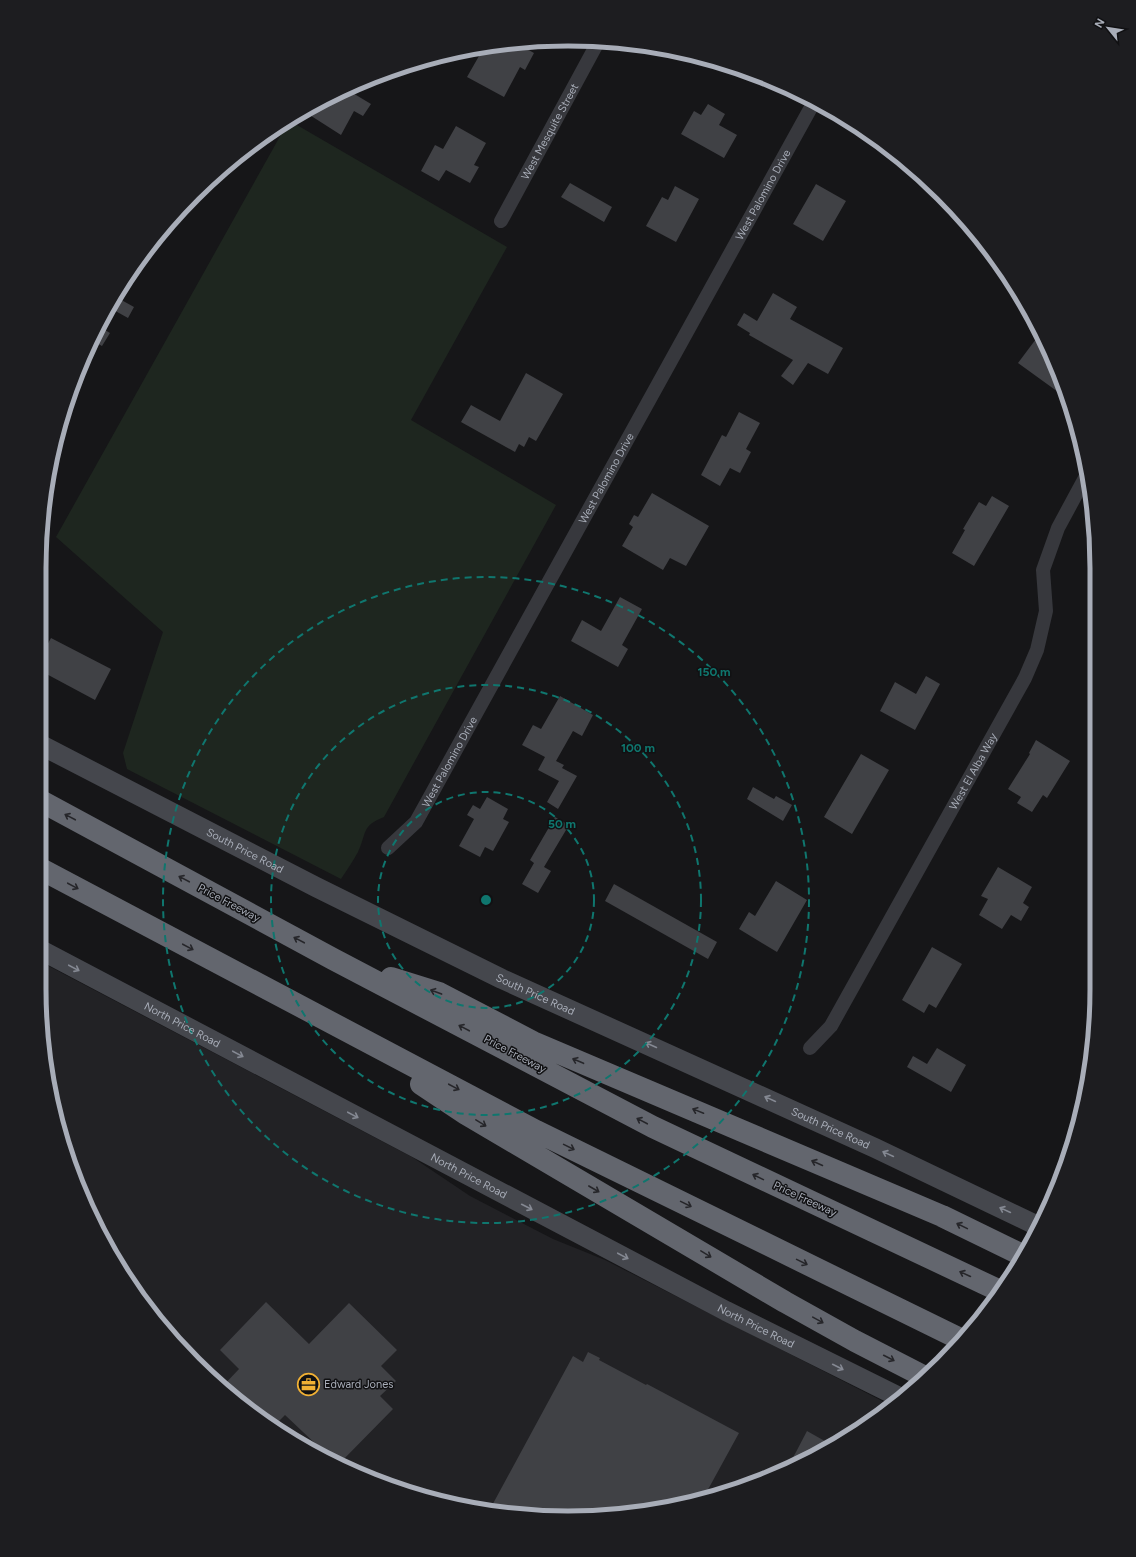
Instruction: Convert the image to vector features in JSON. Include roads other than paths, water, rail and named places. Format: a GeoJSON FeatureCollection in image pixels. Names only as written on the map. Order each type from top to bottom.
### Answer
{"type":"FeatureCollection","features":[{"type":"Feature","properties":{"kind":"highway","name":"Price Freeway"},"geometry":{"type":"LineString","coordinates":[[46,804],[333,959],[653,1126],[995,1289]]}},
{"type":"Feature","properties":{"kind":"highway"},"geometry":{"type":"LineString","coordinates":[[46,872],[536,1131],[956,1337]]}},
{"type":"Feature","properties":{"kind":"highway"},"geometry":{"type":"LineString","coordinates":[[333,959],[439,993],[533,1042],[942,1216],[1018,1254]]}},
{"type":"Feature","properties":{"kind":"highway"},"geometry":{"type":"LineString","coordinates":[[295,1004],[466,1114],[785,1302],[855,1341],[919,1374]]}},
{"type":"Feature","properties":{"kind":"main road","name":"South Price Road"},"geometry":{"type":"LineString","coordinates":[[46,748],[316,887],[502,979],[860,1141],[1034,1224]]}},
{"type":"Feature","properties":{"kind":"main road","name":"North Price Road"},"geometry":{"type":"LineString","coordinates":[[46,953],[726,1311],[895,1395]]}},
{"type":"Feature","properties":{"kind":"street","name":"West Mesquite Street"},"geometry":{"type":"LineString","coordinates":[[501,221],[595,47]]}},
{"type":"Feature","properties":{"kind":"street","name":"West Palomino Drive"},"geometry":{"type":"LineString","coordinates":[[388,848],[416,822],[811,107]]}},
{"type":"Feature","properties":{"kind":"street","name":"West El Alba Way"},"geometry":{"type":"LineString","coordinates":[[810,1048],[831,1026],[1025,678],[1036,650],[1046,611],[1043,570],[1058,528],[1083,482]]}},
{"type":"Feature","properties":{"kind":"place","name":"Edward Jones"},"geometry":{"type":"Point","coordinates":[308,1384]}}]}
